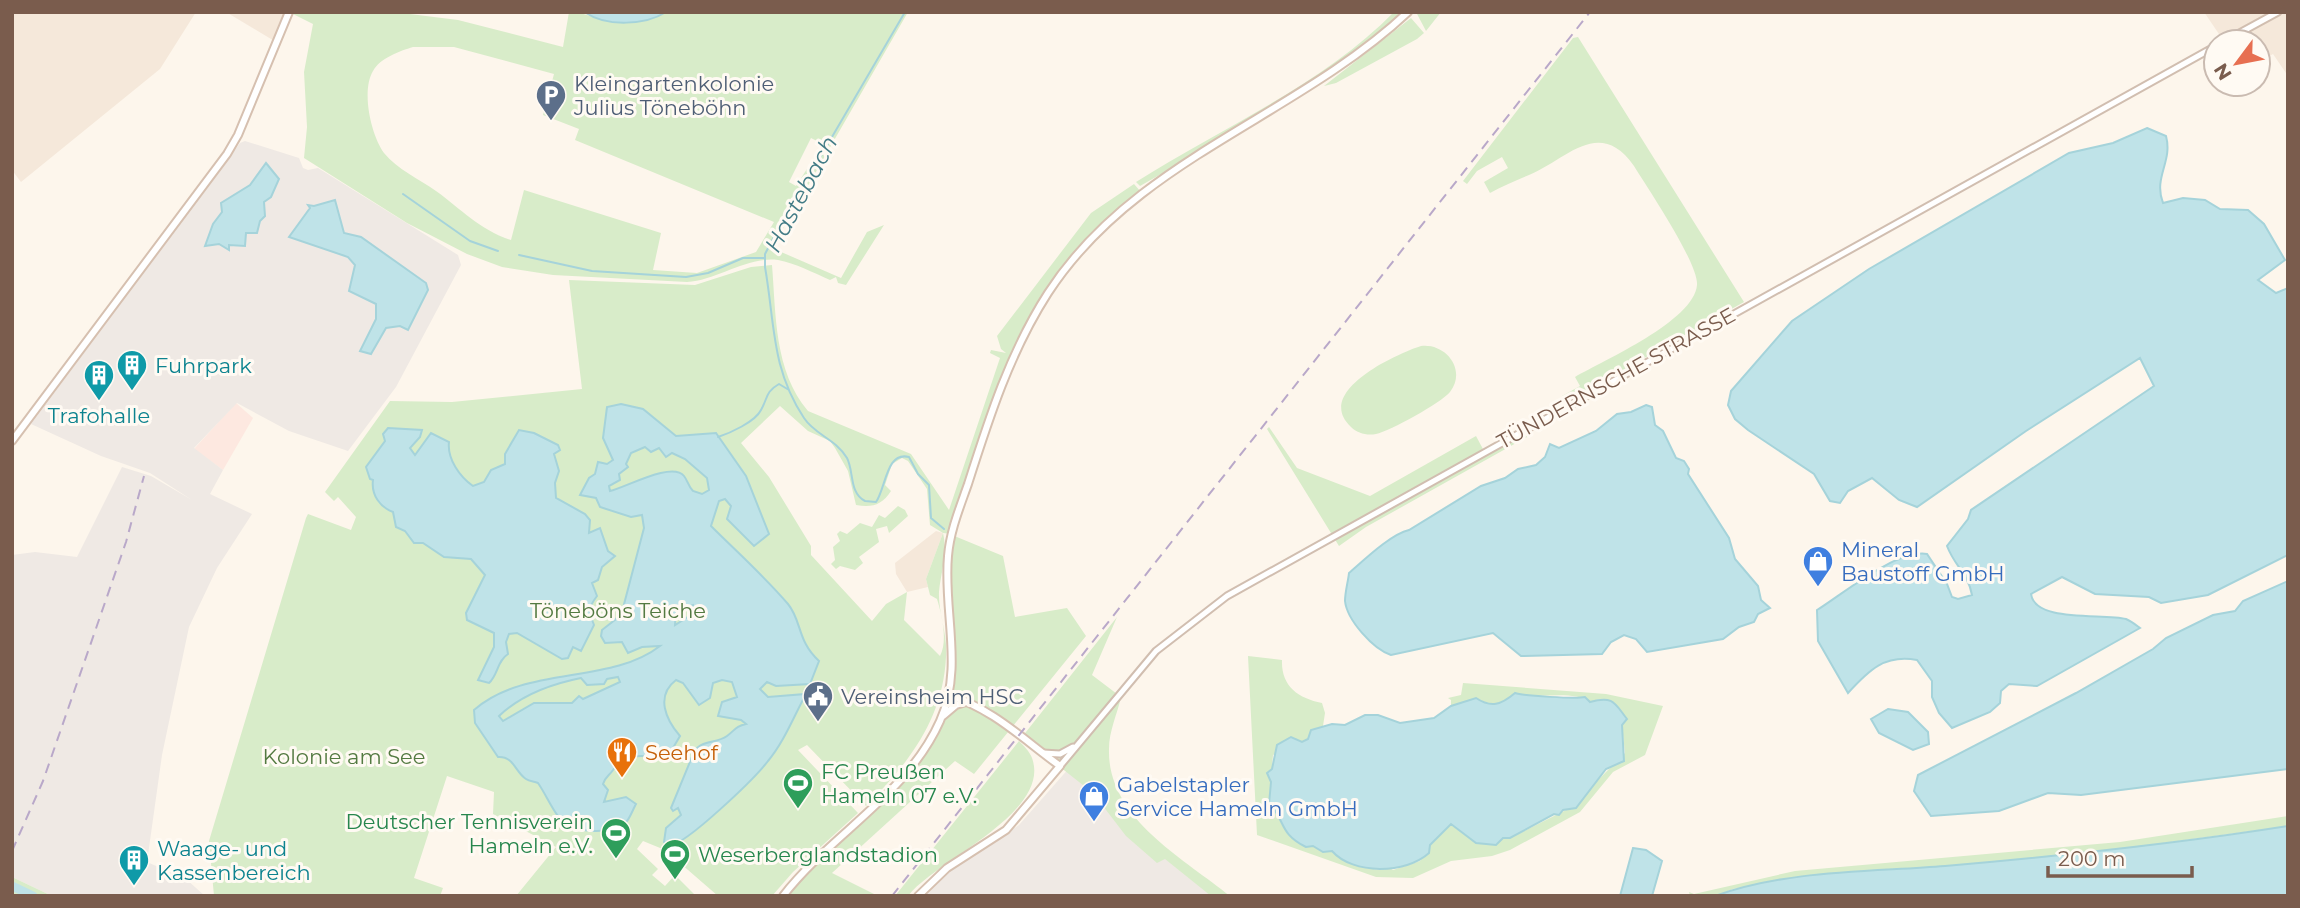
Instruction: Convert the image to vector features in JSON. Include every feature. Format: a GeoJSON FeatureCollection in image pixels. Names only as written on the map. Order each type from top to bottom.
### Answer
{"type":"FeatureCollection","features":[{"type":"Feature","properties":{"kind":"main road"},"geometry":{"type":"LineString","coordinates":[[942,718],[948,695],[952,644],[948,554],[1000,390],[1025,331],[1048,293],[1077,254],[1109,220],[1175,168],[1348,64],[1408,12]]}},
{"type":"Feature","properties":{"kind":"main road"},"geometry":{"type":"LineString","coordinates":[[12,440],[227,154],[289,13]]}},
{"type":"Feature","properties":{"kind":"main road"},"geometry":{"type":"LineString","coordinates":[[918,896],[947,869],[1018,818],[1060,766],[970,702],[948,695]]}},
{"type":"Feature","properties":{"kind":"main road"},"geometry":{"type":"LineString","coordinates":[[783,896],[912,767],[942,718],[956,705],[970,702]]}},
{"type":"Feature","properties":{"kind":"street"},"geometry":{"type":"LineString","coordinates":[[2248,28],[2278,12]]}},
{"type":"Feature","properties":{"kind":"street","name":"TÜNDERNSCHE STRASSE"},"geometry":{"type":"LineString","coordinates":[[1060,766],[1156,651],[1227,596],[2202,54]]}},
{"type":"Feature","properties":{"kind":"street"},"geometry":{"type":"LineString","coordinates":[[1043,753],[1060,754],[1079,743]]}},
{"type":"Feature","properties":{"kind":"shaded area"},"geometry":{"type":"Polygon","coordinates":[[[12,12],[196,12],[160,69],[21,182],[12,170],[12,12]]]}},
{"type":"Feature","properties":{"kind":"shaded area"},"geometry":{"type":"Polygon","coordinates":[[[226,12],[289,12],[276,42],[226,12]]]}},
{"type":"Feature","properties":{"kind":"shaded area"},"geometry":{"type":"Polygon","coordinates":[[[2204,12],[2288,12],[2288,76],[2272,55],[2272,28],[2215,28],[2204,12]]]}},
{"type":"Feature","properties":{"kind":"shaded area"},"geometry":{"type":"Polygon","coordinates":[[[245,141],[299,158],[303,168],[308,170],[318,168],[458,255],[461,265],[396,387],[348,451],[289,431],[237,403],[194,448],[223,470],[210,494],[252,514],[217,568],[189,627],[162,755],[147,862],[186,879],[205,896],[52,896],[12,877],[12,555],[35,552],[77,557],[122,467],[151,476],[192,500],[150,473],[101,456],[31,424],[240,143],[245,141]]]}},
{"type":"Feature","properties":{"kind":"shaded area"},"geometry":{"type":"Polygon","coordinates":[[[236,403],[253,418],[223,470],[194,449],[236,403]]]}},
{"type":"Feature","properties":{"kind":"shaded area"},"geometry":{"type":"Polygon","coordinates":[[[936,531],[943,533],[926,579],[928,587],[907,592],[896,574],[895,563],[936,531]]]}},
{"type":"Feature","properties":{"kind":"shaded area"},"geometry":{"type":"Polygon","coordinates":[[[1070,767],[1222,896],[924,896],[949,871],[1019,825],[1070,767]]]}},
{"type":"Feature","properties":{"kind":"green space"},"geometry":{"type":"Polygon","coordinates":[[[289,12],[394,12],[458,20],[563,47],[569,12],[626,23],[647,20],[666,12],[908,12],[772,248],[841,278],[867,232],[884,225],[846,285],[838,283],[836,277],[830,280],[778,260],[755,261],[687,282],[553,275],[502,267],[467,254],[407,223],[304,158],[307,127],[304,72],[313,24],[289,12]],[[413,47],[380,62],[369,80],[369,113],[379,145],[389,159],[402,169],[480,225],[500,236],[511,240],[524,190],[661,233],[653,270],[697,273],[756,252],[774,222],[575,140],[579,129],[543,115],[554,74],[454,47],[413,47]],[[811,138],[789,182],[796,186],[823,144],[811,138]]]}},
{"type":"Feature","properties":{"kind":"green space"},"geometry":{"type":"Polygon","coordinates":[[[1394,12],[1408,12],[1346,63],[1313,85],[1140,186],[1136,182],[1304,83],[1366,38],[1394,12]]]}},
{"type":"Feature","properties":{"kind":"green space"},"geometry":{"type":"Polygon","coordinates":[[[1416,12],[1441,12],[1426,31],[1416,12]]]}},
{"type":"Feature","properties":{"kind":"green space"},"geometry":{"type":"Polygon","coordinates":[[[1411,18],[1424,33],[1417,39],[1336,83],[1324,86],[1411,18]]]}},
{"type":"Feature","properties":{"kind":"green space"},"geometry":{"type":"Polygon","coordinates":[[[1578,37],[1744,302],[1566,402],[1562,396],[1580,386],[1575,377],[1626,350],[1665,325],[1692,299],[1697,285],[1690,260],[1650,190],[1621,151],[1608,144],[1582,146],[1490,193],[1484,182],[1508,168],[1502,157],[1477,171],[1467,184],[1463,181],[1573,38],[1578,37]]]}},
{"type":"Feature","properties":{"kind":"green space","name":"Kolonie am See"},"geometry":{"type":"Polygon","coordinates":[[[1134,184],[1141,192],[1103,228],[1068,267],[1024,333],[996,400],[952,534],[943,533],[930,525],[927,489],[908,461],[902,458],[892,464],[885,485],[891,491],[888,496],[872,506],[862,506],[856,505],[848,471],[830,441],[808,431],[780,406],[741,443],[769,477],[811,546],[811,555],[872,621],[886,604],[907,592],[904,620],[940,656],[944,643],[942,622],[946,640],[943,679],[931,720],[909,756],[866,806],[807,745],[798,750],[858,813],[793,872],[772,896],[718,896],[665,850],[643,841],[637,849],[658,869],[652,875],[665,886],[675,875],[696,896],[516,896],[556,847],[493,814],[494,792],[447,776],[414,878],[443,888],[440,896],[214,896],[209,841],[306,518],[308,514],[351,530],[356,517],[338,497],[334,501],[325,492],[390,401],[452,402],[582,389],[569,280],[695,285],[751,267],[772,265],[776,322],[783,360],[797,395],[808,411],[911,454],[949,510],[1000,358],[990,353],[991,350],[1006,353],[1001,349],[997,336],[1091,213],[1134,184]]]}},
{"type":"Feature","properties":{"kind":"green space"},"geometry":{"type":"Polygon","coordinates":[[[1421,346],[1438,349],[1446,353],[1451,360],[1456,375],[1450,392],[1426,409],[1383,432],[1369,435],[1353,429],[1342,414],[1342,401],[1350,388],[1378,366],[1421,346]]]}},
{"type":"Feature","properties":{"kind":"green space"},"geometry":{"type":"Polygon","coordinates":[[[1269,427],[1297,468],[1370,496],[1476,436],[1484,451],[1523,429],[1527,437],[1366,527],[1339,546],[1267,429],[1269,427]]]}},
{"type":"Feature","properties":{"kind":"green space"},"geometry":{"type":"Polygon","coordinates":[[[898,506],[905,510],[908,516],[889,533],[887,526],[876,529],[879,542],[859,557],[863,563],[855,570],[840,566],[836,569],[831,564],[835,560],[833,547],[840,541],[837,534],[840,531],[847,534],[860,523],[872,527],[879,515],[885,518],[898,506]]]}},
{"type":"Feature","properties":{"kind":"green space"},"geometry":{"type":"Polygon","coordinates":[[[943,533],[945,548],[939,592],[941,615],[937,599],[930,595],[926,579],[943,533]]]}},
{"type":"Feature","properties":{"kind":"green space"},"geometry":{"type":"Polygon","coordinates":[[[952,535],[1003,556],[1015,617],[1067,608],[1086,636],[974,774],[955,761],[832,873],[878,896],[789,896],[787,891],[901,780],[942,718],[953,669],[947,584],[952,535]]]}},
{"type":"Feature","properties":{"kind":"green space"},"geometry":{"type":"Polygon","coordinates":[[[1117,617],[1092,675],[1121,697],[1109,742],[1112,774],[1120,796],[1151,834],[1230,896],[1211,896],[1165,859],[1157,863],[1126,836],[1093,793],[1022,737],[1117,617]]]}},
{"type":"Feature","properties":{"kind":"green space"},"geometry":{"type":"Polygon","coordinates":[[[1248,656],[1282,660],[1284,677],[1288,684],[1305,698],[1322,703],[1325,713],[1323,726],[1311,730],[1308,739],[1273,755],[1269,804],[1295,841],[1332,851],[1338,857],[1361,863],[1366,868],[1381,870],[1388,867],[1393,870],[1420,861],[1430,845],[1451,824],[1476,843],[1496,845],[1503,838],[1510,838],[1570,808],[1625,753],[1622,725],[1627,719],[1599,699],[1590,702],[1574,696],[1515,693],[1496,704],[1476,698],[1451,706],[1451,700],[1448,698],[1461,695],[1463,683],[1606,694],[1663,706],[1645,755],[1613,772],[1580,812],[1510,850],[1492,856],[1451,861],[1413,878],[1376,877],[1257,835],[1248,656]]]}},
{"type":"Feature","properties":{"kind":"green space"},"geometry":{"type":"Polygon","coordinates":[[[1019,741],[1032,758],[1034,778],[1025,798],[988,834],[922,882],[908,896],[895,896],[1019,741]]]}},
{"type":"Feature","properties":{"kind":"green space"},"geometry":{"type":"Polygon","coordinates":[[[2288,816],[2288,826],[2083,854],[1803,878],[1733,889],[1715,896],[1690,896],[1689,892],[1694,894],[1795,871],[2120,842],[2288,816]]]}},
{"type":"Feature","properties":{"kind":"green space"},"geometry":{"type":"Polygon","coordinates":[[[12,877],[52,896],[12,896],[12,877]]]}},
{"type":"Feature","properties":{"kind":"water"},"geometry":{"type":"Polygon","coordinates":[[[666,12],[648,20],[626,23],[605,21],[586,13],[666,12]]]}},
{"type":"Feature","properties":{"kind":"water"},"geometry":{"type":"Polygon","coordinates":[[[2147,128],[2166,136],[2167,154],[2160,185],[2163,203],[2183,198],[2205,200],[2220,209],[2248,210],[2264,224],[2285,260],[2258,280],[2276,293],[2288,288],[2288,555],[2208,595],[2161,603],[2149,597],[2095,594],[2062,577],[2031,594],[2035,603],[2057,613],[2126,619],[2140,628],[2037,686],[2009,684],[2001,691],[2000,703],[1990,712],[1952,728],[1939,713],[1932,697],[1932,681],[1917,660],[1896,659],[1878,666],[1848,693],[1818,641],[1817,610],[1886,565],[1915,554],[1927,554],[1947,584],[1952,597],[1958,599],[1972,595],[1968,581],[1947,546],[1968,519],[1971,510],[2154,386],[2140,358],[2026,431],[1917,507],[1899,500],[1872,478],[1848,491],[1840,503],[1830,501],[1814,474],[1735,419],[1728,405],[1731,391],[1792,321],[1869,269],[2069,153],[2113,143],[2147,128]]]}},
{"type":"Feature","properties":{"kind":"water"},"geometry":{"type":"Polygon","coordinates":[[[266,163],[279,179],[271,197],[264,202],[265,216],[260,221],[257,233],[246,233],[245,246],[229,245],[229,250],[219,244],[205,246],[213,224],[222,212],[221,203],[250,185],[266,163]]]}},
{"type":"Feature","properties":{"kind":"water"},"geometry":{"type":"Polygon","coordinates":[[[335,200],[344,233],[361,237],[426,283],[428,290],[408,330],[400,326],[386,328],[371,354],[360,351],[376,319],[376,304],[349,291],[355,265],[348,257],[289,237],[310,208],[308,205],[335,200]]]}},
{"type":"Feature","properties":{"kind":"water","name":"Töneböns Teiche"},"geometry":{"type":"Polygon","coordinates":[[[621,404],[643,409],[676,436],[716,433],[746,476],[769,534],[754,546],[727,519],[731,506],[725,499],[719,501],[711,526],[788,604],[796,617],[803,639],[819,661],[810,684],[776,686],[767,682],[760,689],[768,697],[806,694],[779,746],[761,769],[705,823],[669,846],[664,842],[666,828],[681,815],[678,808],[673,811],[671,808],[694,752],[701,745],[723,738],[746,724],[741,720],[718,716],[722,702],[737,697],[732,682],[722,680],[713,683],[710,698],[699,705],[683,683],[676,680],[670,686],[664,701],[665,708],[680,736],[667,758],[630,757],[618,764],[606,778],[603,784],[608,790],[604,802],[626,797],[636,804],[626,822],[618,827],[600,831],[581,829],[564,822],[538,783],[522,776],[508,759],[498,757],[475,723],[474,710],[495,696],[518,686],[617,666],[640,658],[660,646],[642,647],[628,653],[622,642],[605,643],[601,636],[602,630],[616,619],[623,608],[644,528],[642,515],[631,517],[600,507],[596,498],[580,495],[589,478],[595,474],[598,462],[607,464],[613,460],[603,438],[607,407],[621,404]],[[645,447],[631,453],[626,464],[628,467],[619,474],[620,480],[609,486],[610,491],[659,473],[669,472],[678,472],[684,476],[693,491],[702,494],[709,490],[707,478],[685,459],[672,453],[666,457],[659,448],[651,452],[645,447]],[[693,605],[676,610],[675,625],[694,613],[693,605]],[[618,677],[607,679],[604,684],[587,685],[581,678],[547,687],[516,702],[499,716],[503,721],[534,703],[572,703],[579,696],[583,699],[620,682],[618,677]]]}},
{"type":"Feature","properties":{"kind":"water"},"geometry":{"type":"Polygon","coordinates":[[[1646,405],[1652,407],[1655,425],[1663,431],[1676,458],[1684,461],[1689,469],[1688,474],[1729,538],[1735,559],[1758,586],[1761,600],[1770,608],[1758,614],[1754,622],[1739,627],[1723,639],[1647,652],[1636,639],[1624,635],[1611,642],[1602,654],[1521,656],[1493,633],[1391,655],[1362,633],[1350,617],[1345,601],[1349,573],[1378,548],[1481,486],[1505,478],[1518,469],[1536,465],[1545,457],[1550,444],[1559,448],[1596,431],[1617,414],[1631,412],[1646,405]]]}},
{"type":"Feature","properties":{"kind":"water","name":"Töneböns Teiche"},"geometry":{"type":"Polygon","coordinates":[[[388,428],[422,430],[420,437],[410,448],[415,455],[431,433],[449,442],[455,467],[473,486],[484,482],[491,470],[505,464],[505,454],[519,430],[534,433],[558,445],[560,450],[554,454],[559,471],[555,483],[556,498],[585,514],[590,520],[589,533],[600,528],[608,551],[615,556],[602,567],[598,580],[592,583],[597,596],[590,609],[594,625],[581,651],[573,647],[568,658],[562,659],[517,633],[509,634],[506,642],[508,654],[492,680],[489,683],[478,680],[494,647],[494,633],[467,620],[466,613],[485,575],[471,559],[444,557],[423,543],[414,543],[405,531],[396,527],[393,512],[377,500],[373,491],[373,480],[370,479],[366,467],[385,441],[383,434],[388,428]]]}},
{"type":"Feature","properties":{"kind":"water"},"geometry":{"type":"Polygon","coordinates":[[[2288,581],[2288,769],[2081,795],[2048,793],[1999,811],[1931,816],[1914,791],[1918,775],[2076,693],[2153,649],[2166,638],[2213,615],[2235,611],[2243,601],[2288,581]]]}},
{"type":"Feature","properties":{"kind":"water"},"geometry":{"type":"Polygon","coordinates":[[[1515,693],[1585,697],[1590,702],[1613,702],[1627,719],[1622,725],[1624,761],[1606,769],[1576,808],[1563,810],[1559,815],[1554,814],[1510,838],[1503,838],[1496,845],[1476,843],[1451,824],[1430,845],[1429,853],[1419,860],[1394,868],[1366,868],[1341,859],[1332,851],[1323,852],[1297,842],[1286,831],[1269,804],[1271,782],[1267,773],[1272,769],[1277,745],[1291,737],[1302,742],[1308,739],[1311,730],[1332,724],[1345,725],[1365,715],[1378,715],[1400,723],[1434,718],[1451,706],[1476,698],[1496,704],[1515,693]]]}},
{"type":"Feature","properties":{"kind":"water"},"geometry":{"type":"Polygon","coordinates":[[[1888,709],[1908,712],[1928,732],[1929,744],[1913,750],[1879,733],[1871,719],[1888,709]]]}},
{"type":"Feature","properties":{"kind":"water"},"geometry":{"type":"Polygon","coordinates":[[[2288,826],[2288,896],[1715,896],[1742,887],[1799,877],[2074,854],[2288,826]]]}},
{"type":"Feature","properties":{"kind":"water"},"geometry":{"type":"Polygon","coordinates":[[[1633,848],[1646,850],[1662,861],[1652,896],[1620,896],[1633,848]]]}},
{"type":"Feature","properties":{"kind":"waterway","name":"Hastebach"},"geometry":{"type":"LineString","coordinates":[[905,12],[777,231],[765,254],[765,267],[780,363],[785,381],[804,418],[847,458],[856,493],[865,501],[876,502],[891,465],[901,457],[909,457],[918,474],[929,485],[931,518],[944,529]]}},
{"type":"Feature","properties":{"kind":"waterway"},"geometry":{"type":"LineString","coordinates":[[403,194],[470,241],[498,251]]}},
{"type":"Feature","properties":{"kind":"waterway"},"geometry":{"type":"LineString","coordinates":[[519,255],[592,271],[686,277],[708,273],[743,258],[764,258]]}},
{"type":"Feature","properties":{"kind":"waterway"},"geometry":{"type":"LineString","coordinates":[[718,437],[753,419],[774,387],[779,384],[789,390]]}},
{"type":"Feature","properties":{"kind":"waterway"},"geometry":{"type":"LineString","coordinates":[[12,886],[33,896]]}},
{"type":"Feature","properties":{"kind":"railway"},"geometry":{"type":"LineString","coordinates":[[892,896],[1590,12]]}},
{"type":"Feature","properties":{"kind":"railway"},"geometry":{"type":"LineString","coordinates":[[12,851],[43,781],[126,542],[144,476]]}},
{"type":"Feature","properties":{"kind":"place","name":"Kleingartenkolonie Julius Töneböhn"},"geometry":{"type":"Point","coordinates":[551,122]}},
{"type":"Feature","properties":{"kind":"place","name":"Fuhrpark"},"geometry":{"type":"Point","coordinates":[132,392]}},
{"type":"Feature","properties":{"kind":"place","name":"Trafohalle"},"geometry":{"type":"Point","coordinates":[99,402]}},
{"type":"Feature","properties":{"kind":"place","name":"Mineral Baustoff GmbH"},"geometry":{"type":"Point","coordinates":[1818,588]}},
{"type":"Feature","properties":{"kind":"place","name":"Vereinsheim HSC"},"geometry":{"type":"Point","coordinates":[818,723]}},
{"type":"Feature","properties":{"kind":"place","name":"Seehof"},"geometry":{"type":"Point","coordinates":[622,779]}},
{"type":"Feature","properties":{"kind":"place","name":"FC Preußen Hameln 07 e.V."},"geometry":{"type":"Point","coordinates":[798,810]}},
{"type":"Feature","properties":{"kind":"place","name":"Gabelstapler Service Hameln GmbH"},"geometry":{"type":"Point","coordinates":[1094,823]}},
{"type":"Feature","properties":{"kind":"place","name":"Deutscher Tennisverein Hameln e.V."},"geometry":{"type":"Point","coordinates":[616,860]}},
{"type":"Feature","properties":{"kind":"place","name":"Weserberglandstadion"},"geometry":{"type":"Point","coordinates":[675,881]}},
{"type":"Feature","properties":{"kind":"place","name":"Waage- und Kassenbereich"},"geometry":{"type":"Point","coordinates":[134,887]}}]}
